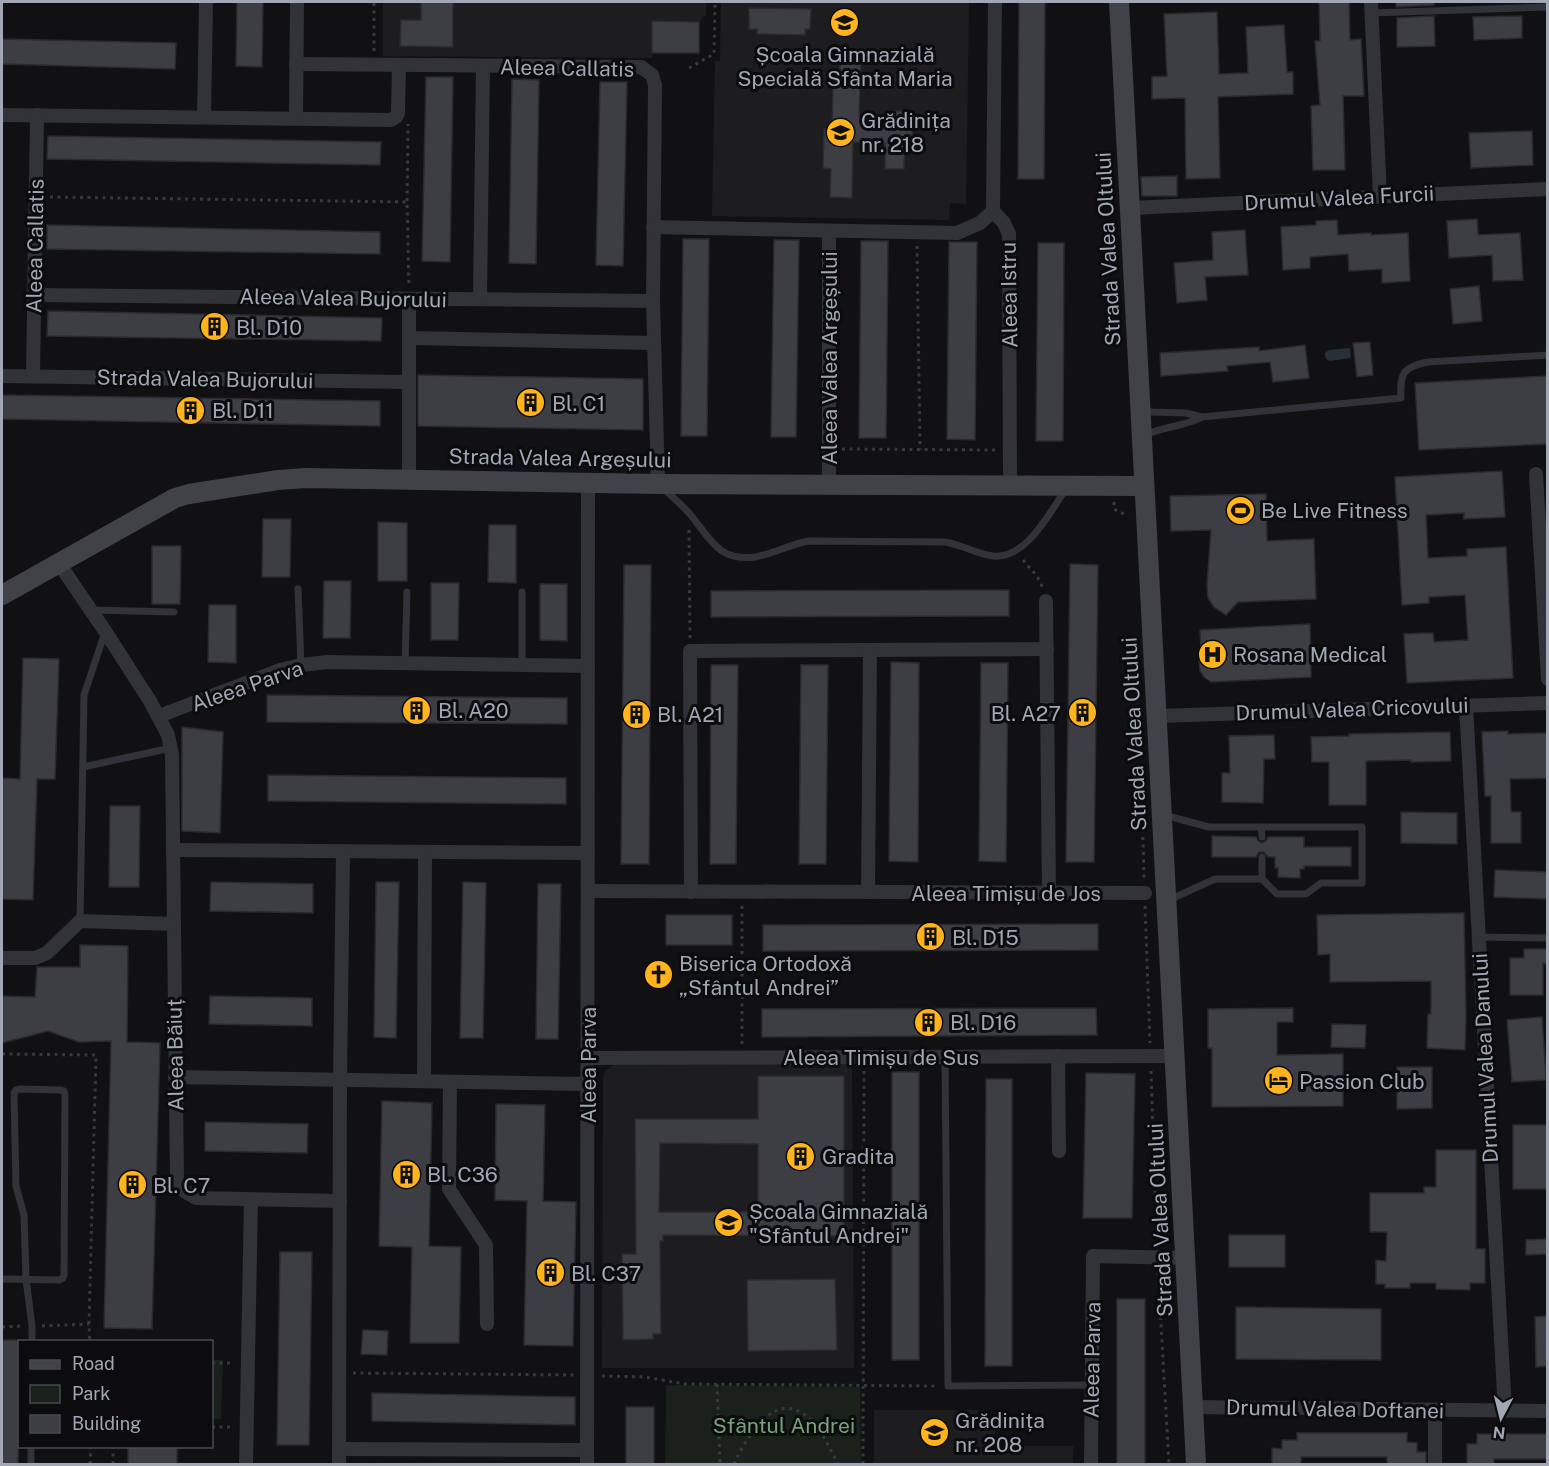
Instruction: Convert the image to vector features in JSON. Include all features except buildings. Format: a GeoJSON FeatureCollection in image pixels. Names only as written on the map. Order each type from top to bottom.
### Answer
{"type":"FeatureCollection","features":[{"type":"Feature","properties":{"kind":"main road","name":"Strada Valea Oltului"},"geometry":{"type":"LineString","coordinates":[[1119,2],[1196,1464]]}},
{"type":"Feature","properties":{"kind":"main road","name":"Strada Valea Argeșului"},"geometry":{"type":"LineString","coordinates":[[2,595],[175,498],[293,478],[829,485],[1144,486]]}},
{"type":"Feature","properties":{"kind":"street"},"geometry":{"type":"LineString","coordinates":[[204,117],[206,2]]}},
{"type":"Feature","properties":{"kind":"street"},"geometry":{"type":"LineString","coordinates":[[296,118],[297,2]]}},
{"type":"Feature","properties":{"kind":"street"},"geometry":{"type":"LineString","coordinates":[[653,227],[957,233],[980,223],[993,211],[994,2]]}},
{"type":"Feature","properties":{"kind":"street"},"geometry":{"type":"LineString","coordinates":[[1371,7],[1380,196]]}},
{"type":"Feature","properties":{"kind":"street","name":"Aleea Callatis"},"geometry":{"type":"LineString","coordinates":[[296,64],[641,68],[652,75],[656,85],[653,301],[658,483]]}},
{"type":"Feature","properties":{"kind":"street"},"geometry":{"type":"LineString","coordinates":[[2,115],[391,120],[398,113],[399,65]]}},
{"type":"Feature","properties":{"kind":"street"},"geometry":{"type":"LineString","coordinates":[[480,299],[483,66]]}},
{"type":"Feature","properties":{"kind":"street","name":"Aleea Callatis"},"geometry":{"type":"LineString","coordinates":[[33,376],[37,115]]}},
{"type":"Feature","properties":{"kind":"street","name":"Drumul Valea Furcii"},"geometry":{"type":"LineString","coordinates":[[1130,208],[1548,189]]}},
{"type":"Feature","properties":{"kind":"street","name":"Aleea Istru"},"geometry":{"type":"LineString","coordinates":[[993,211],[1004,223],[1009,234],[1010,485]]}},
{"type":"Feature","properties":{"kind":"street","name":"Aleea Valea Argeșului"},"geometry":{"type":"LineString","coordinates":[[829,231],[829,485]]}},
{"type":"Feature","properties":{"kind":"street","name":"Aleea Valea Bujorului"},"geometry":{"type":"LineString","coordinates":[[34,295],[653,301]]}},
{"type":"Feature","properties":{"kind":"street"},"geometry":{"type":"LineString","coordinates":[[409,298],[409,479]]}},
{"type":"Feature","properties":{"kind":"street","name":"Aleea Valea Bujorului"},"geometry":{"type":"LineString","coordinates":[[409,339],[654,343]]}},
{"type":"Feature","properties":{"kind":"street","name":"Strada Valea Bujorului"},"geometry":{"type":"LineString","coordinates":[[2,376],[408,382]]}},
{"type":"Feature","properties":{"kind":"street"},"geometry":{"type":"LineString","coordinates":[[1536,474],[1548,679]]}},
{"type":"Feature","properties":{"kind":"street","name":"Aleea Parva"},"geometry":{"type":"LineString","coordinates":[[587,1464],[588,482]]}},
{"type":"Feature","properties":{"kind":"street","name":"Aleea Băiuț"},"geometry":{"type":"LineString","coordinates":[[58,562],[105,630],[159,716],[171,747],[177,1178],[183,1190],[196,1198],[340,1201]]}},
{"type":"Feature","properties":{"kind":"street"},"geometry":{"type":"LineString","coordinates":[[1046,601],[1049,893]]}},
{"type":"Feature","properties":{"kind":"street"},"geometry":{"type":"LineString","coordinates":[[691,892],[690,651],[1047,649]]}},
{"type":"Feature","properties":{"kind":"street"},"geometry":{"type":"LineString","coordinates":[[868,892],[870,650]]}},
{"type":"Feature","properties":{"kind":"street","name":"Aleea Parva"},"geometry":{"type":"LineString","coordinates":[[159,716],[280,670],[301,665],[327,662],[588,666]]}},
{"type":"Feature","properties":{"kind":"street","name":"Drumul Valea Cricovului"},"geometry":{"type":"LineString","coordinates":[[1157,716],[1548,703]]}},
{"type":"Feature","properties":{"kind":"street","name":"Drumul Valea Danului"},"geometry":{"type":"LineString","coordinates":[[1466,705],[1505,1411]]}},
{"type":"Feature","properties":{"kind":"street"},"geometry":{"type":"LineString","coordinates":[[173,850],[588,853]]}},
{"type":"Feature","properties":{"kind":"street"},"geometry":{"type":"LineString","coordinates":[[339,1464],[343,851]]}},
{"type":"Feature","properties":{"kind":"street"},"geometry":{"type":"LineString","coordinates":[[424,1081],[425,852]]}},
{"type":"Feature","properties":{"kind":"street","name":"Aleea Timișu de Jos"},"geometry":{"type":"LineString","coordinates":[[588,891],[1145,893]]}},
{"type":"Feature","properties":{"kind":"street"},"geometry":{"type":"LineString","coordinates":[[2,958],[35,958],[47,953],[80,921],[173,924]]}},
{"type":"Feature","properties":{"kind":"street"},"geometry":{"type":"LineString","coordinates":[[1058,1056],[1059,1151]]}},
{"type":"Feature","properties":{"kind":"street","name":"Aleea Timișu de Sus"},"geometry":{"type":"LineString","coordinates":[[588,1058],[1175,1056]]}},
{"type":"Feature","properties":{"kind":"street"},"geometry":{"type":"LineString","coordinates":[[176,1077],[588,1084]]}},
{"type":"Feature","properties":{"kind":"street"},"geometry":{"type":"LineString","coordinates":[[450,1082],[449,1189],[486,1245],[487,1324]]}},
{"type":"Feature","properties":{"kind":"street"},"geometry":{"type":"LineString","coordinates":[[246,1464],[250,1200]]}},
{"type":"Feature","properties":{"kind":"street","name":"Aleea Parva"},"geometry":{"type":"LineString","coordinates":[[1091,1464],[1093,1256],[1157,1257]]}},
{"type":"Feature","properties":{"kind":"street"},"geometry":{"type":"LineString","coordinates":[[1157,1257],[1186,1258]]}},
{"type":"Feature","properties":{"kind":"street","name":"Drumul Valea Doftanei"},"geometry":{"type":"LineString","coordinates":[[1194,1407],[1548,1411]]}},
{"type":"Feature","properties":{"kind":"street"},"geometry":{"type":"LineString","coordinates":[[1435,1410],[1435,1464]]}},
{"type":"Feature","properties":{"kind":"street"},"geometry":{"type":"LineString","coordinates":[[339,1449],[587,1450]]}},
{"type":"Feature","properties":{"kind":"lane"},"geometry":{"type":"LineString","coordinates":[[1371,7],[1548,7]]}},
{"type":"Feature","properties":{"kind":"lane"},"geometry":{"type":"LineString","coordinates":[[1140,408],[1152,412],[1186,413],[1202,417],[1401,399],[1400,382],[1403,373],[1417,364],[1548,355]]}},
{"type":"Feature","properties":{"kind":"lane"},"geometry":{"type":"LineString","coordinates":[[1142,436],[1153,431],[1192,423],[1202,417]]}},
{"type":"Feature","properties":{"kind":"lane"},"geometry":{"type":"LineString","coordinates":[[658,483],[689,513],[716,547],[725,553],[739,557],[754,557],[809,541],[944,542],[994,556],[1005,555],[1025,545],[1068,486]]}},
{"type":"Feature","properties":{"kind":"lane"},"geometry":{"type":"LineString","coordinates":[[298,589],[301,665]]}},
{"type":"Feature","properties":{"kind":"lane"},"geometry":{"type":"LineString","coordinates":[[405,664],[407,592]]}},
{"type":"Feature","properties":{"kind":"lane"},"geometry":{"type":"LineString","coordinates":[[522,592],[522,665]]}},
{"type":"Feature","properties":{"kind":"lane"},"geometry":{"type":"LineString","coordinates":[[91,610],[174,612]]}},
{"type":"Feature","properties":{"kind":"lane"},"geometry":{"type":"LineString","coordinates":[[80,921],[84,695],[105,630]]}},
{"type":"Feature","properties":{"kind":"lane"},"geometry":{"type":"LineString","coordinates":[[83,766],[171,747]]}},
{"type":"Feature","properties":{"kind":"lane"},"geometry":{"type":"LineString","coordinates":[[1162,815],[1209,827],[1362,827],[1362,883],[1321,883],[1306,894],[1277,894],[1262,879],[1215,879],[1167,901]]}},
{"type":"Feature","properties":{"kind":"lane"},"geometry":{"type":"LineString","coordinates":[[1261,827],[1262,837]]}},
{"type":"Feature","properties":{"kind":"lane"},"geometry":{"type":"LineString","coordinates":[[1262,857],[1262,879]]}},
{"type":"Feature","properties":{"kind":"lane"},"geometry":{"type":"LineString","coordinates":[[1479,937],[1548,938]]}},
{"type":"Feature","properties":{"kind":"lane"},"geometry":{"type":"LineString","coordinates":[[945,1057],[948,1386],[1092,1385]]}},
{"type":"Feature","properties":{"kind":"lane"},"geometry":{"type":"LineString","coordinates":[[2,1279],[26,1280],[59,1280],[64,1275],[64,1091],[19,1089],[14,1093],[16,1186],[24,1215],[26,1280],[32,1340]]}},
{"type":"Feature","properties":{"kind":"lane"},"geometry":{"type":"LineString","coordinates":[[30,1464],[31,1448]]}},
{"type":"Feature","properties":{"kind":"path"},"geometry":{"type":"LineString","coordinates":[[374,2],[374,65]]}},
{"type":"Feature","properties":{"kind":"path"},"geometry":{"type":"LineString","coordinates":[[689,68],[714,54],[715,2]]}},
{"type":"Feature","properties":{"kind":"path"},"geometry":{"type":"LineString","coordinates":[[408,122],[409,298]]}},
{"type":"Feature","properties":{"kind":"path"},"geometry":{"type":"LineString","coordinates":[[36,197],[407,202]]}},
{"type":"Feature","properties":{"kind":"path"},"geometry":{"type":"LineString","coordinates":[[916,232],[920,450]]}},
{"type":"Feature","properties":{"kind":"path"},"geometry":{"type":"LineString","coordinates":[[828,448],[1010,450]]}},
{"type":"Feature","properties":{"kind":"path"},"geometry":{"type":"LineString","coordinates":[[1114,486],[1114,509],[1128,516],[1130,525]]}},
{"type":"Feature","properties":{"kind":"path"},"geometry":{"type":"LineString","coordinates":[[689,513],[690,651]]}},
{"type":"Feature","properties":{"kind":"path"},"geometry":{"type":"LineString","coordinates":[[1015,552],[1037,576],[1045,592],[1046,601]]}},
{"type":"Feature","properties":{"kind":"path"},"geometry":{"type":"LineString","coordinates":[[1142,800],[1157,1257],[1169,1464]]}},
{"type":"Feature","properties":{"kind":"path"},"geometry":{"type":"LineString","coordinates":[[742,892],[742,1057]]}},
{"type":"Feature","properties":{"kind":"path"},"geometry":{"type":"LineString","coordinates":[[2,1054],[96,1056],[88,1324],[90,1340]]}},
{"type":"Feature","properties":{"kind":"path"},"geometry":{"type":"LineString","coordinates":[[863,1464],[864,1057]]}},
{"type":"Feature","properties":{"kind":"path"},"geometry":{"type":"LineString","coordinates":[[213,1363],[248,1363]]}},
{"type":"Feature","properties":{"kind":"path"},"geometry":{"type":"LineString","coordinates":[[339,1372],[645,1377],[685,1384],[948,1386]]}},
{"type":"Feature","properties":{"kind":"path"},"geometry":{"type":"LineString","coordinates":[[717,1384],[720,1464]]}},
{"type":"Feature","properties":{"kind":"path"},"geometry":{"type":"LineString","coordinates":[[734,1464],[750,1435],[761,1422],[781,1408],[804,1414],[817,1427],[838,1464]]}},
{"type":"Feature","properties":{"kind":"path"},"geometry":{"type":"LineString","coordinates":[[213,1427],[247,1427]]}},
{"type":"Feature","properties":{"kind":"path"},"geometry":{"type":"LineString","coordinates":[[90,1464],[91,1448]]}},
{"type":"Feature","properties":{"kind":"path"},"geometry":{"type":"LineString","coordinates":[[113,1448],[113,1464]]}},
{"type":"Feature","properties":{"kind":"shaded area"},"geometry":{"type":"Polygon","coordinates":[[[383,2],[706,2],[706,15],[699,22],[653,21],[652,58],[383,56],[383,2]]]}},
{"type":"Feature","properties":{"kind":"shaded area","name":"Grădinița nr. 218"},"geometry":{"type":"Polygon","coordinates":[[[721,2],[969,2],[966,204],[950,203],[949,220],[712,216],[715,61],[720,61],[721,2]]]}},
{"type":"Feature","properties":{"kind":"shaded area"},"geometry":{"type":"Polygon","coordinates":[[[1350,348],[1351,358],[1330,361],[1326,357],[1325,353],[1329,350],[1350,348]]]}},
{"type":"Feature","properties":{"kind":"shaded area","name":"Școala Gimnazială \"Sfântul Andrei\""},"geometry":{"type":"Polygon","coordinates":[[[852,1063],[854,1368],[602,1368],[603,1078],[605,1071],[615,1064],[852,1063]]]}},
{"type":"Feature","properties":{"kind":"shaded area","name":"Grădinița nr. 208"},"geometry":{"type":"Polygon","coordinates":[[[874,1410],[985,1410],[985,1417],[995,1417],[995,1446],[1073,1446],[1073,1464],[874,1464],[874,1410]]]}},
{"type":"Feature","properties":{"kind":"green space"},"geometry":{"type":"Polygon","coordinates":[[[213,1360],[223,1360],[221,1419],[213,1419],[213,1360]]]}},
{"type":"Feature","properties":{"kind":"green space","name":"Sfântul Andrei"},"geometry":{"type":"Polygon","coordinates":[[[666,1385],[860,1387],[861,1464],[665,1464],[666,1385]]]}},
{"type":"Feature","properties":{"kind":"place","name":"Școala Gimnazială Specială Sfânta Maria"},"geometry":{"type":"Point","coordinates":[845,23]}},
{"type":"Feature","properties":{"kind":"place","name":"Grădinița nr. 218"},"geometry":{"type":"Point","coordinates":[840,132]}},
{"type":"Feature","properties":{"kind":"place","name":"Bl. D10"},"geometry":{"type":"Point","coordinates":[215,327]}},
{"type":"Feature","properties":{"kind":"place","name":"Bl. C1"},"geometry":{"type":"Point","coordinates":[531,403]}},
{"type":"Feature","properties":{"kind":"place","name":"Bl. D11"},"geometry":{"type":"Point","coordinates":[191,410]}},
{"type":"Feature","properties":{"kind":"place","name":"Be Live Fitness"},"geometry":{"type":"Point","coordinates":[1240,510]}},
{"type":"Feature","properties":{"kind":"place","name":"Rosana Medical"},"geometry":{"type":"Point","coordinates":[1212,654]}},
{"type":"Feature","properties":{"kind":"place","name":"Bl. A20"},"geometry":{"type":"Point","coordinates":[417,710]}},
{"type":"Feature","properties":{"kind":"place","name":"Bl. A27"},"geometry":{"type":"Point","coordinates":[1082,713]}},
{"type":"Feature","properties":{"kind":"place","name":"Bl. A21"},"geometry":{"type":"Point","coordinates":[636,714]}},
{"type":"Feature","properties":{"kind":"place","name":"Bl. D15"},"geometry":{"type":"Point","coordinates":[931,937]}},
{"type":"Feature","properties":{"kind":"place","name":"Biserica Ortodoxă „Sfântul Andrei”"},"geometry":{"type":"Point","coordinates":[658,975]}},
{"type":"Feature","properties":{"kind":"place","name":"Bl. D16"},"geometry":{"type":"Point","coordinates":[929,1022]}},
{"type":"Feature","properties":{"kind":"place","name":"Passion Club"},"geometry":{"type":"Point","coordinates":[1278,1081]}},
{"type":"Feature","properties":{"kind":"place","name":"Gradita"},"geometry":{"type":"Point","coordinates":[801,1156]}},
{"type":"Feature","properties":{"kind":"place","name":"Bl. C36"},"geometry":{"type":"Point","coordinates":[406,1174]}},
{"type":"Feature","properties":{"kind":"place","name":"Bl. C7"},"geometry":{"type":"Point","coordinates":[132,1185]}},
{"type":"Feature","properties":{"kind":"place","name":"Școala Gimnazială \"Sfântul Andrei\""},"geometry":{"type":"Point","coordinates":[728,1223]}},
{"type":"Feature","properties":{"kind":"place","name":"Bl. C37"},"geometry":{"type":"Point","coordinates":[550,1273]}},
{"type":"Feature","properties":{"kind":"place","name":"Grădinița nr. 208"},"geometry":{"type":"Point","coordinates":[934,1432]}}]}
